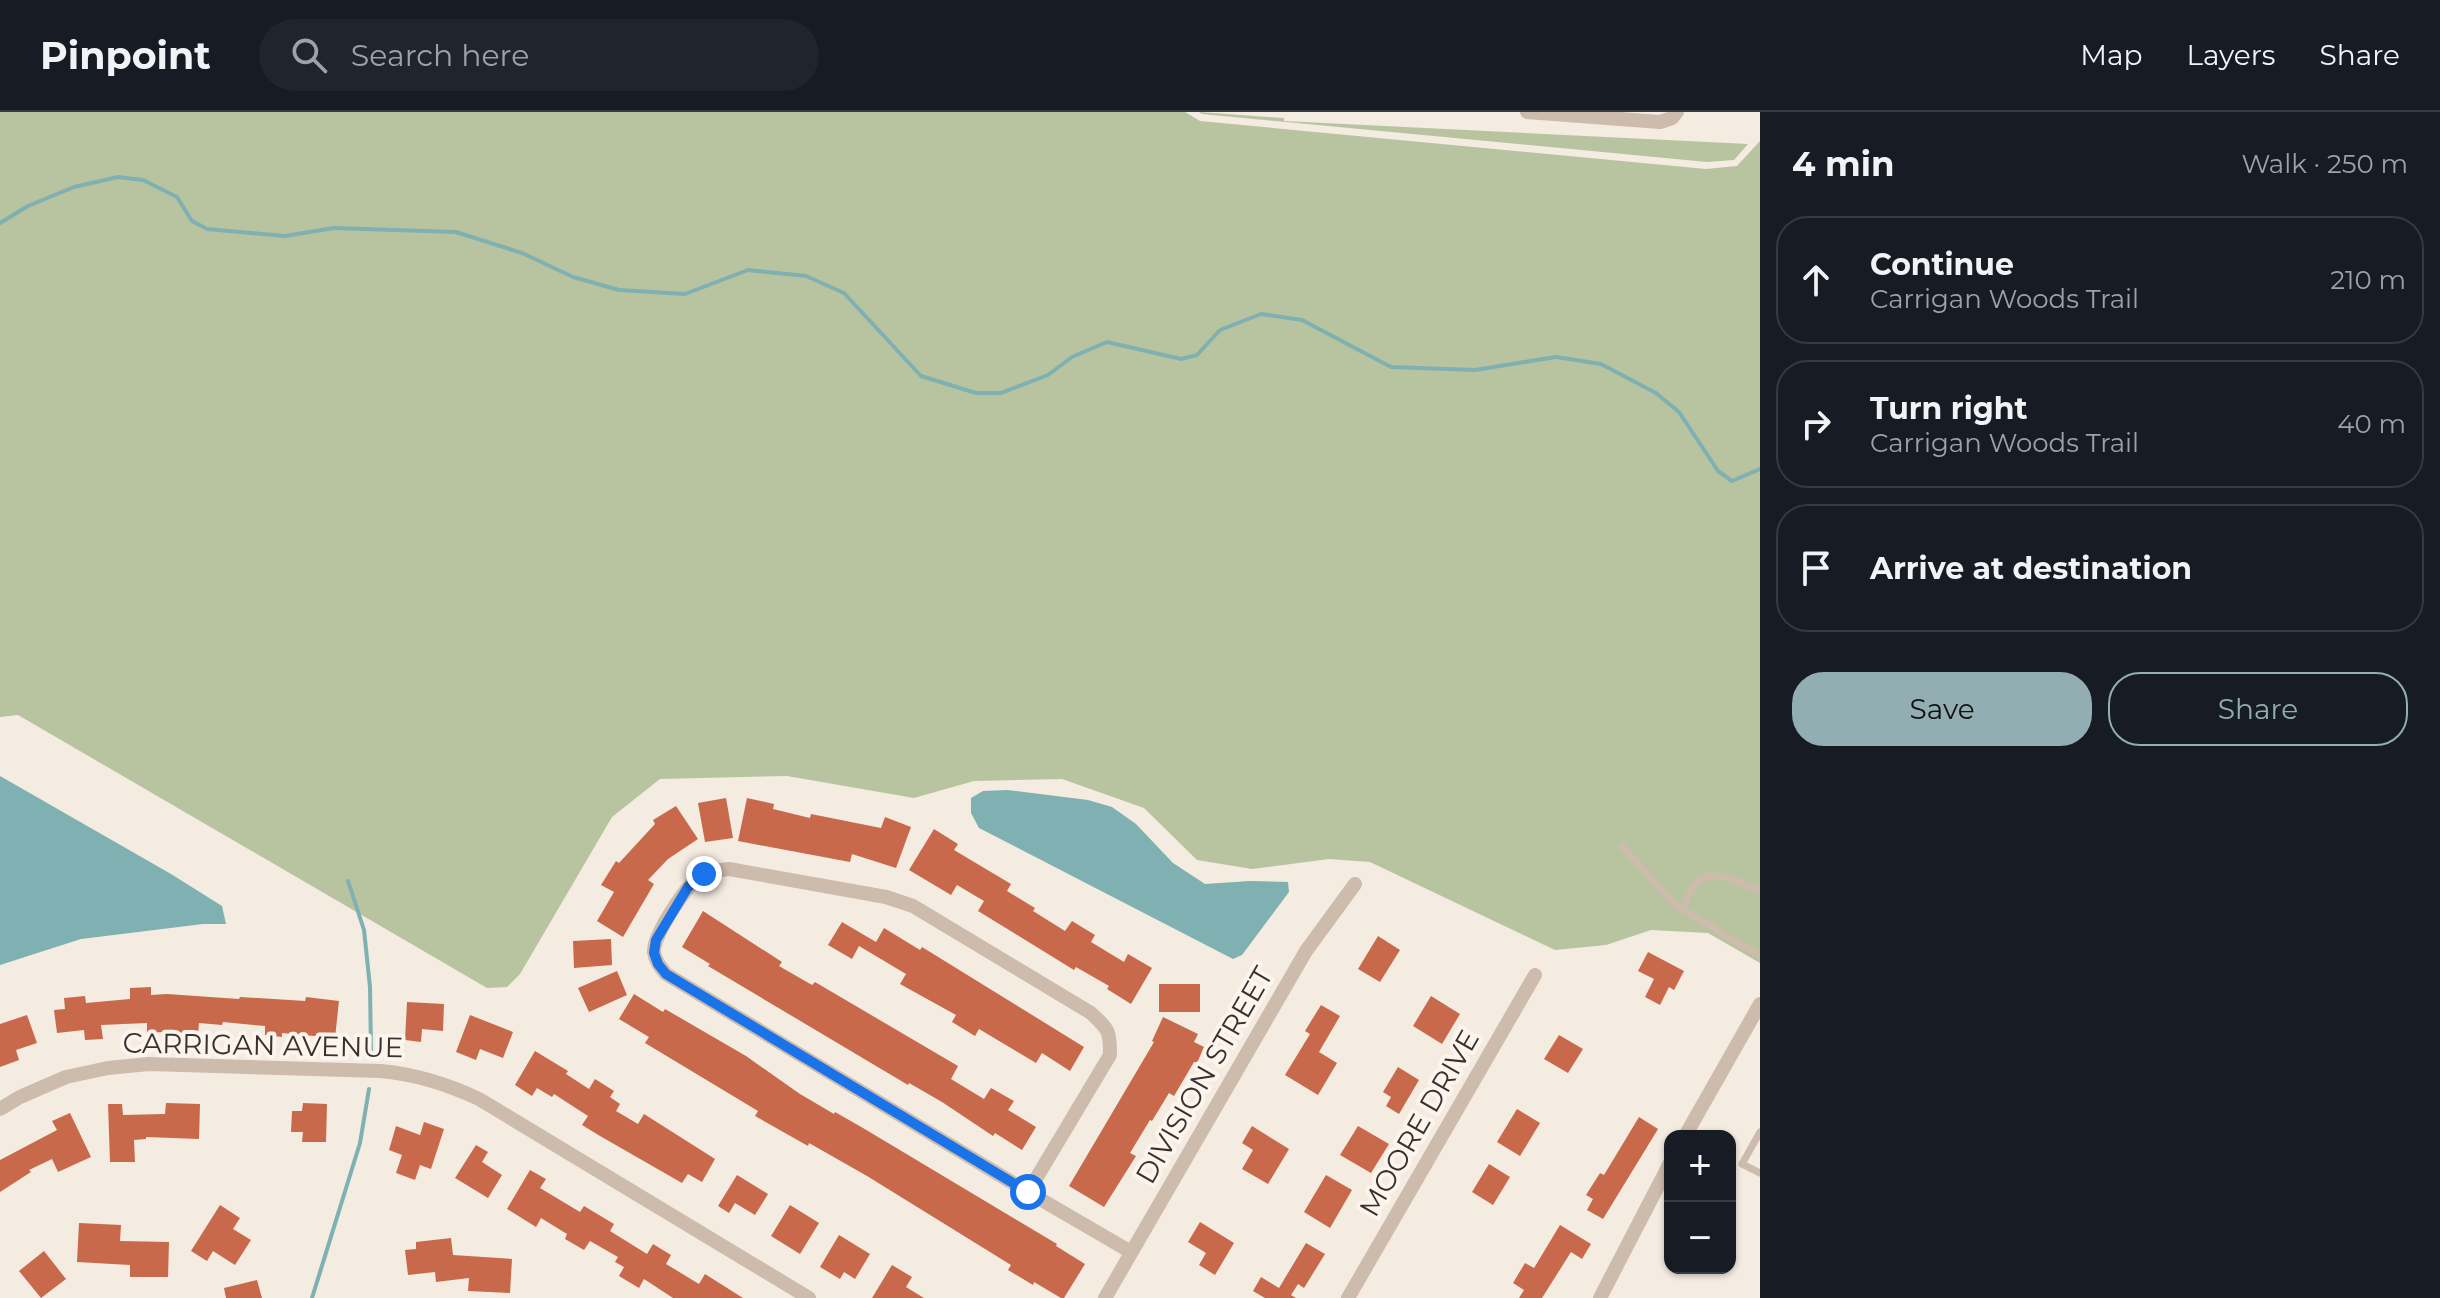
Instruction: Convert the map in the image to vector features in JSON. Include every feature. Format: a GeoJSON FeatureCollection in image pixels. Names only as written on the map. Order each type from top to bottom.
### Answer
{"type":"FeatureCollection","features":[{"type":"Feature","properties":{"kind":"street"},"geometry":{"type":"LineString","coordinates":[[1527,112],[1660,122],[1674,115]]}},
{"type":"Feature","properties":{"kind":"street"},"geometry":{"type":"LineString","coordinates":[[1028,1192],[1110,1055],[1110,1033],[1091,1013],[913,906],[886,897],[729,869],[704,874],[688,887],[656,940],[654,953],[666,974],[1028,1192],[1131,1252]]}},
{"type":"Feature","properties":{"kind":"street","name":"DIVISION STREET"},"geometry":{"type":"LineString","coordinates":[[1105,1298],[1306,951],[1355,884]]}},
{"type":"Feature","properties":{"kind":"street","name":"MOORE DRIVE"},"geometry":{"type":"LineString","coordinates":[[1348,1298],[1535,975]]}},
{"type":"Feature","properties":{"kind":"street"},"geometry":{"type":"LineString","coordinates":[[1688,1130],[1760,1004]]}},
{"type":"Feature","properties":{"kind":"street","name":"CARRIGAN AVENUE"},"geometry":{"type":"LineString","coordinates":[[0,1109],[66,1077],[149,1064],[412,1074],[479,1099],[809,1298]]}},
{"type":"Feature","properties":{"kind":"street"},"geometry":{"type":"LineString","coordinates":[[1600,1298],[1664,1175]]}},
{"type":"Feature","properties":{"kind":"lane"},"geometry":{"type":"LineString","coordinates":[[1622,846],[1674,904],[1760,956]]}},
{"type":"Feature","properties":{"kind":"lane"},"geometry":{"type":"LineString","coordinates":[[1682,909],[1697,882],[1708,877],[1725,877],[1760,891]]}},
{"type":"Feature","properties":{"kind":"lane"},"geometry":{"type":"LineString","coordinates":[[1760,1132],[1742,1164],[1760,1173]]}},
{"type":"Feature","properties":{"kind":"green space"},"geometry":{"type":"Polygon","coordinates":[[[0,112],[1185,112],[1200,121],[1706,169],[1737,166],[1760,141],[1760,963],[1708,933],[1651,930],[1606,945],[1555,950],[1370,862],[1329,859],[1252,869],[1197,860],[1144,808],[1062,779],[974,781],[914,798],[787,776],[660,779],[612,817],[520,974],[507,987],[487,988],[18,715],[0,717],[0,112]]]}},
{"type":"Feature","properties":{"kind":"green space"},"geometry":{"type":"Polygon","coordinates":[[[1199,112],[1284,118],[1284,121],[1748,144],[1734,160],[1707,162],[1202,114],[1199,112]]]}},
{"type":"Feature","properties":{"kind":"water"},"geometry":{"type":"Polygon","coordinates":[[[0,776],[222,906],[226,924],[81,939],[0,965],[0,776]]]}},
{"type":"Feature","properties":{"kind":"water"},"geometry":{"type":"Polygon","coordinates":[[[1007,790],[1088,800],[1112,807],[1136,824],[1173,863],[1205,884],[1288,882],[1289,892],[1242,955],[1233,959],[979,828],[971,813],[971,798],[983,791],[1007,790]]]}},
{"type":"Feature","properties":{"kind":"building"},"geometry":{"type":"Polygon","coordinates":[[[726,798],[733,838],[705,842],[698,803],[726,798]]]}},
{"type":"Feature","properties":{"kind":"building"},"geometry":{"type":"Polygon","coordinates":[[[747,798],[774,804],[773,809],[810,818],[811,814],[881,828],[885,817],[911,827],[896,868],[852,854],[850,862],[738,841],[747,798]]]}},
{"type":"Feature","properties":{"kind":"building"},"geometry":{"type":"Polygon","coordinates":[[[676,806],[698,839],[668,859],[648,880],[654,884],[623,937],[597,921],[614,892],[601,885],[616,861],[619,863],[655,824],[653,820],[676,806]]]}},
{"type":"Feature","properties":{"kind":"building"},"geometry":{"type":"Polygon","coordinates":[[[934,829],[958,844],[954,850],[1011,884],[1007,891],[1035,908],[1033,911],[1065,931],[1072,921],[1095,935],[1091,942],[1124,962],[1128,954],[1152,968],[1131,1004],[1107,989],[1109,986],[1076,967],[1074,970],[978,911],[984,901],[957,885],[951,895],[909,870],[934,829]]]}},
{"type":"Feature","properties":{"kind":"building"},"geometry":{"type":"Polygon","coordinates":[[[703,911],[782,962],[779,966],[812,985],[815,982],[958,1066],[951,1079],[984,1099],[991,1088],[1014,1101],[1008,1110],[1036,1127],[1022,1150],[995,1133],[993,1136],[942,1102],[708,966],[710,964],[682,947],[703,911]]]}},
{"type":"Feature","properties":{"kind":"building"},"geometry":{"type":"Polygon","coordinates":[[[842,922],[876,942],[884,928],[920,950],[922,947],[1084,1047],[1070,1071],[1042,1053],[1036,1063],[979,1029],[975,1036],[952,1022],[956,1015],[900,984],[906,974],[859,946],[852,959],[828,945],[842,922]]]}},
{"type":"Feature","properties":{"kind":"building"},"geometry":{"type":"Polygon","coordinates":[[[1378,936],[1400,950],[1380,982],[1358,969],[1378,936]]]}},
{"type":"Feature","properties":{"kind":"building"},"geometry":{"type":"Polygon","coordinates":[[[611,939],[612,965],[574,968],[573,941],[611,939]]]}},
{"type":"Feature","properties":{"kind":"building"},"geometry":{"type":"Polygon","coordinates":[[[1648,952],[1684,971],[1674,990],[1669,987],[1660,1005],[1645,997],[1654,979],[1638,971],[1648,952]]]}},
{"type":"Feature","properties":{"kind":"building"},"geometry":{"type":"Polygon","coordinates":[[[617,971],[627,995],[589,1012],[578,988],[617,971]]]}},
{"type":"Feature","properties":{"kind":"building"},"geometry":{"type":"Polygon","coordinates":[[[1159,984],[1200,984],[1200,1012],[1159,1012],[1159,984]]]}},
{"type":"Feature","properties":{"kind":"building"},"geometry":{"type":"Polygon","coordinates":[[[151,987],[151,995],[305,1001],[306,997],[339,1001],[335,1038],[282,1033],[282,1037],[265,1035],[265,1026],[223,1022],[222,1025],[199,1023],[198,1035],[178,1034],[178,1031],[147,1033],[147,1023],[101,1025],[103,1039],[85,1040],[84,1030],[57,1033],[54,1010],[65,1009],[64,998],[85,996],[86,1003],[130,999],[130,988],[151,987]]]}},
{"type":"Feature","properties":{"kind":"building"},"geometry":{"type":"Polygon","coordinates":[[[634,994],[746,1056],[800,1094],[1057,1244],[1085,1264],[1064,1298],[1008,1270],[1011,1265],[867,1176],[755,1116],[758,1111],[645,1043],[649,1037],[619,1019],[634,994]]]}},
{"type":"Feature","properties":{"kind":"building"},"geometry":{"type":"Polygon","coordinates":[[[1431,996],[1460,1014],[1442,1044],[1413,1026],[1431,996]]]}},
{"type":"Feature","properties":{"kind":"building"},"geometry":{"type":"Polygon","coordinates":[[[407,1002],[444,1004],[443,1031],[422,1029],[421,1042],[405,1040],[407,1002]]]}},
{"type":"Feature","properties":{"kind":"building"},"geometry":{"type":"Polygon","coordinates":[[[1321,1005],[1340,1016],[1319,1052],[1337,1063],[1318,1095],[1285,1075],[1310,1034],[1305,1031],[1321,1005]]]}},
{"type":"Feature","properties":{"kind":"building"},"geometry":{"type":"Polygon","coordinates":[[[27,1015],[37,1043],[16,1050],[19,1060],[0,1067],[0,1024],[27,1015]]]}},
{"type":"Feature","properties":{"kind":"building"},"geometry":{"type":"Polygon","coordinates":[[[470,1015],[513,1032],[503,1058],[480,1049],[476,1060],[456,1052],[470,1015]]]}},
{"type":"Feature","properties":{"kind":"building"},"geometry":{"type":"Polygon","coordinates":[[[1163,1017],[1198,1034],[1194,1042],[1204,1047],[1174,1096],[1169,1093],[1150,1120],[1130,1153],[1136,1156],[1104,1207],[1069,1186],[1154,1042],[1163,1017]]]}},
{"type":"Feature","properties":{"kind":"building"},"geometry":{"type":"Polygon","coordinates":[[[1559,1035],[1583,1049],[1568,1073],[1544,1059],[1559,1035]]]}},
{"type":"Feature","properties":{"kind":"building"},"geometry":{"type":"Polygon","coordinates":[[[535,1051],[568,1071],[566,1074],[589,1089],[595,1079],[614,1091],[610,1097],[620,1104],[616,1111],[638,1124],[644,1114],[715,1159],[702,1182],[688,1174],[682,1183],[582,1125],[588,1116],[554,1094],[552,1097],[537,1088],[532,1096],[515,1085],[535,1051]]]}},
{"type":"Feature","properties":{"kind":"building"},"geometry":{"type":"Polygon","coordinates":[[[1398,1067],[1419,1080],[1399,1114],[1386,1106],[1391,1097],[1383,1092],[1398,1067]]]}},
{"type":"Feature","properties":{"kind":"building"},"geometry":{"type":"Polygon","coordinates":[[[166,1103],[200,1104],[199,1139],[146,1137],[134,1140],[135,1162],[110,1162],[108,1104],[122,1104],[123,1115],[165,1114],[166,1103]]]}},
{"type":"Feature","properties":{"kind":"building"},"geometry":{"type":"Polygon","coordinates":[[[303,1103],[327,1104],[326,1142],[302,1142],[303,1132],[291,1132],[292,1111],[302,1111],[303,1103]]]}},
{"type":"Feature","properties":{"kind":"building"},"geometry":{"type":"Polygon","coordinates":[[[1517,1109],[1540,1123],[1520,1156],[1497,1142],[1517,1109]]]}},
{"type":"Feature","properties":{"kind":"building"},"geometry":{"type":"Polygon","coordinates":[[[70,1113],[91,1157],[58,1172],[52,1159],[29,1170],[31,1172],[0,1192],[0,1160],[57,1130],[52,1121],[70,1113]]]}},
{"type":"Feature","properties":{"kind":"building"},"geometry":{"type":"Polygon","coordinates":[[[1639,1117],[1658,1129],[1603,1219],[1587,1210],[1593,1199],[1586,1195],[1600,1173],[1604,1175],[1639,1117]]]}},
{"type":"Feature","properties":{"kind":"building"},"geometry":{"type":"Polygon","coordinates":[[[424,1122],[444,1129],[431,1169],[420,1165],[415,1180],[396,1173],[402,1155],[389,1150],[396,1126],[420,1135],[424,1122]]]}},
{"type":"Feature","properties":{"kind":"building"},"geometry":{"type":"Polygon","coordinates":[[[1252,1126],[1289,1149],[1268,1184],[1242,1169],[1253,1150],[1242,1143],[1252,1126]]]}},
{"type":"Feature","properties":{"kind":"building"},"geometry":{"type":"Polygon","coordinates":[[[1358,1126],[1389,1144],[1371,1173],[1340,1155],[1358,1126]]]}},
{"type":"Feature","properties":{"kind":"building"},"geometry":{"type":"Polygon","coordinates":[[[476,1145],[488,1152],[482,1162],[502,1175],[488,1198],[455,1178],[476,1145]]]}},
{"type":"Feature","properties":{"kind":"building"},"geometry":{"type":"Polygon","coordinates":[[[1489,1164],[1510,1177],[1493,1205],[1472,1192],[1489,1164]]]}},
{"type":"Feature","properties":{"kind":"building"},"geometry":{"type":"Polygon","coordinates":[[[530,1170],[546,1179],[540,1188],[580,1212],[584,1206],[614,1224],[610,1231],[647,1254],[653,1244],[671,1255],[666,1264],[699,1284],[705,1274],[743,1298],[673,1298],[644,1279],[639,1288],[619,1276],[624,1267],[615,1262],[618,1257],[590,1241],[584,1250],[565,1239],[567,1234],[541,1218],[536,1227],[507,1209],[530,1170]]]}},
{"type":"Feature","properties":{"kind":"building"},"geometry":{"type":"Polygon","coordinates":[[[737,1175],[768,1194],[755,1215],[735,1203],[729,1213],[718,1206],[737,1175]]]}},
{"type":"Feature","properties":{"kind":"building"},"geometry":{"type":"Polygon","coordinates":[[[1326,1175],[1352,1190],[1330,1228],[1304,1212],[1326,1175]]]}},
{"type":"Feature","properties":{"kind":"building"},"geometry":{"type":"Polygon","coordinates":[[[220,1205],[240,1218],[233,1229],[251,1240],[235,1265],[213,1251],[207,1261],[191,1251],[220,1205]]]}},
{"type":"Feature","properties":{"kind":"building"},"geometry":{"type":"Polygon","coordinates":[[[790,1205],[819,1223],[800,1254],[771,1236],[790,1205]]]}},
{"type":"Feature","properties":{"kind":"building"},"geometry":{"type":"Polygon","coordinates":[[[1200,1222],[1234,1243],[1215,1275],[1199,1265],[1206,1253],[1188,1242],[1200,1222]]]}},
{"type":"Feature","properties":{"kind":"building"},"geometry":{"type":"Polygon","coordinates":[[[79,1223],[121,1225],[120,1241],[169,1242],[168,1277],[130,1277],[130,1265],[77,1262],[79,1223]]]}},
{"type":"Feature","properties":{"kind":"building"},"geometry":{"type":"Polygon","coordinates":[[[1560,1225],[1591,1244],[1582,1259],[1571,1252],[1542,1298],[1519,1298],[1524,1290],[1513,1283],[1525,1263],[1534,1268],[1560,1225]]]}},
{"type":"Feature","properties":{"kind":"building"},"geometry":{"type":"Polygon","coordinates":[[[839,1235],[870,1254],[855,1279],[844,1272],[840,1279],[820,1267],[839,1235]]]}},
{"type":"Feature","properties":{"kind":"building"},"geometry":{"type":"Polygon","coordinates":[[[451,1238],[453,1255],[512,1259],[510,1293],[468,1291],[469,1278],[436,1282],[435,1272],[408,1275],[405,1250],[416,1249],[416,1242],[451,1238]]]}},
{"type":"Feature","properties":{"kind":"building"},"geometry":{"type":"Polygon","coordinates":[[[1306,1243],[1325,1254],[1304,1288],[1298,1284],[1291,1295],[1296,1298],[1265,1298],[1253,1291],[1261,1277],[1279,1288],[1306,1243]]]}},
{"type":"Feature","properties":{"kind":"building"},"geometry":{"type":"Polygon","coordinates":[[[44,1251],[66,1279],[41,1298],[19,1271],[44,1251]]]}},
{"type":"Feature","properties":{"kind":"building"},"geometry":{"type":"Polygon","coordinates":[[[892,1265],[912,1277],[906,1287],[924,1298],[872,1298],[892,1265]]]}},
{"type":"Feature","properties":{"kind":"building"},"geometry":{"type":"Polygon","coordinates":[[[257,1280],[262,1298],[226,1298],[224,1288],[257,1280]]]}},
{"type":"Feature","properties":{"kind":"waterway"},"geometry":{"type":"LineString","coordinates":[[0,223],[28,206],[74,187],[118,177],[143,180],[177,197],[192,221],[207,229],[285,236],[334,228],[456,232],[522,253],[573,277],[619,290],[685,294],[748,270],[806,276],[844,293],[921,376],[976,393],[1001,393],[1048,375],[1072,357],[1107,342],[1181,359],[1197,355],[1220,330],[1261,314],[1302,320],[1391,367],[1475,370],[1556,357],[1601,364],[1656,393],[1679,412],[1718,471],[1732,481],[1760,469]]}},
{"type":"Feature","properties":{"kind":"waterway"},"geometry":{"type":"LineString","coordinates":[[348,881],[364,930],[370,987],[371,1052]]}},
{"type":"Feature","properties":{"kind":"waterway"},"geometry":{"type":"LineString","coordinates":[[312,1298],[360,1143],[369,1089]]}},
{"type":"Feature","properties":{"kind":"route"},"geometry":{"type":"LineString","coordinates":[[704,874],[688,887],[656,940],[654,953],[666,974],[1028,1192]]}}]}
